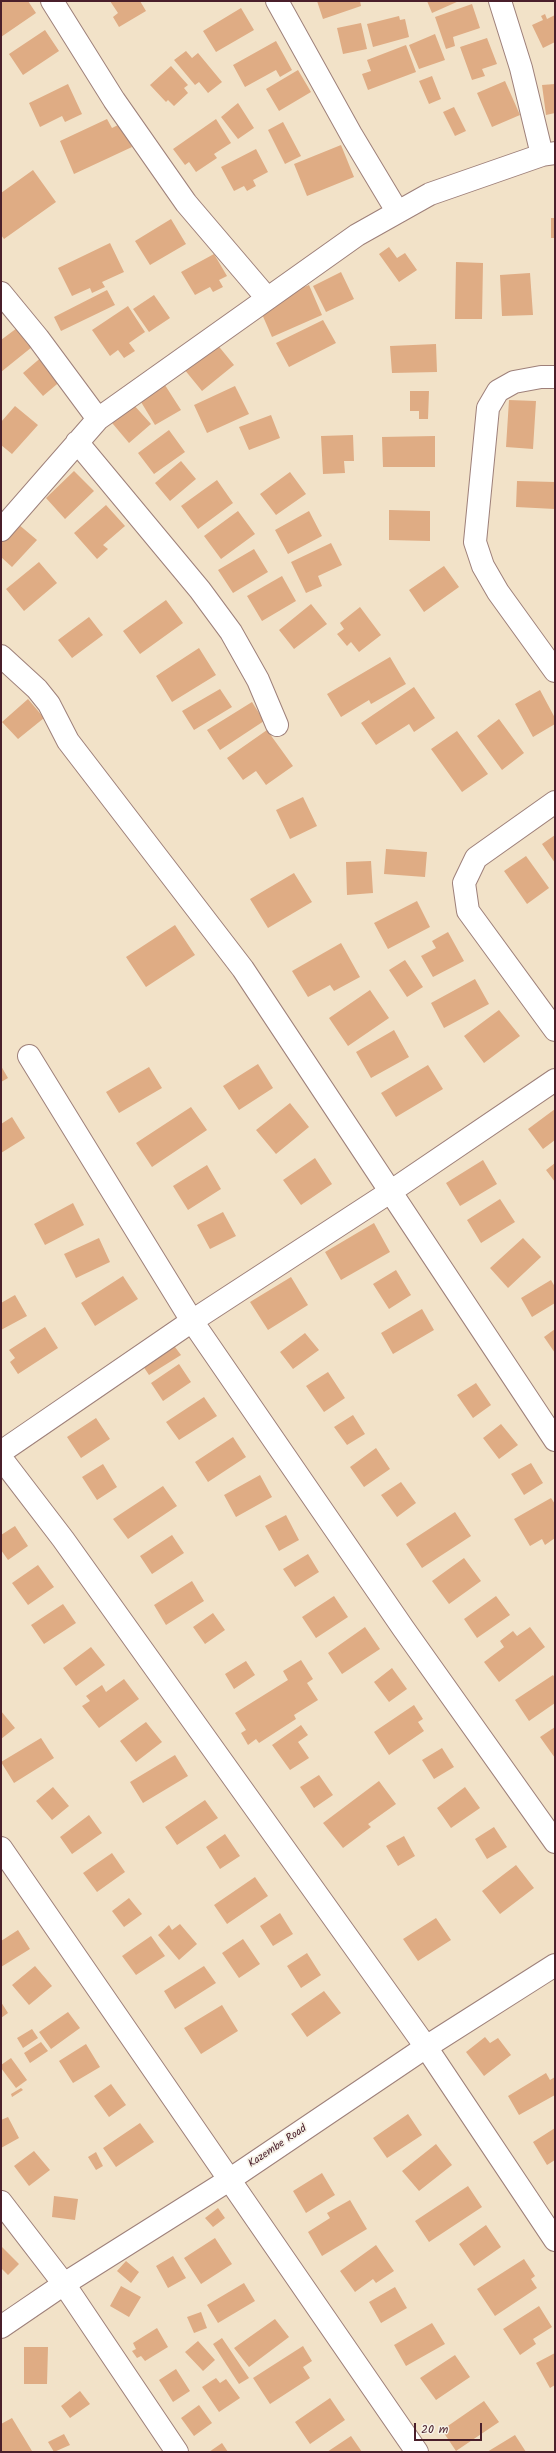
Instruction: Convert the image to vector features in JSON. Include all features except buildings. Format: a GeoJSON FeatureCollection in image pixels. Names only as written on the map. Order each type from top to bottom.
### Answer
{"type":"FeatureCollection","features":[{"type":"Feature","properties":{"kind":"street"},"geometry":{"type":"LineString","coordinates":[[52,1],[114,100],[186,203],[268,298]]}},
{"type":"Feature","properties":{"kind":"street"},"geometry":{"type":"LineString","coordinates":[[276,1],[352,136],[397,211]]}},
{"type":"Feature","properties":{"kind":"street"},"geometry":{"type":"LineString","coordinates":[[1,530],[98,419],[357,235],[397,211],[430,194],[548,154],[500,1]]}},
{"type":"Feature","properties":{"kind":"street"},"geometry":{"type":"LineString","coordinates":[[1,293],[38,338],[98,419]]}},
{"type":"Feature","properties":{"kind":"street"},"geometry":{"type":"LineString","coordinates":[[555,377],[541,377],[514,382],[498,391],[488,408],[475,542],[483,566],[498,592],[555,670]]}},
{"type":"Feature","properties":{"kind":"street"},"geometry":{"type":"LineString","coordinates":[[77,442],[200,590],[232,632],[258,680],[277,726]]}},
{"type":"Feature","properties":{"kind":"street"},"geometry":{"type":"LineString","coordinates":[[1,656],[37,689],[49,704],[68,741],[243,969],[555,1440]]}},
{"type":"Feature","properties":{"kind":"street"},"geometry":{"type":"LineString","coordinates":[[555,802],[476,858],[464,883],[468,911],[555,1030]]}},
{"type":"Feature","properties":{"kind":"street"},"geometry":{"type":"LineString","coordinates":[[29,1056],[192,1321],[403,1628],[555,1842]]}},
{"type":"Feature","properties":{"kind":"street"},"geometry":{"type":"LineString","coordinates":[[1,1452],[192,1321],[390,1192],[555,1080]]}},
{"type":"Feature","properties":{"kind":"street"},"geometry":{"type":"LineString","coordinates":[[1,1458],[63,1539],[426,2047],[555,2240]]}},
{"type":"Feature","properties":{"kind":"street"},"geometry":{"type":"LineString","coordinates":[[1,1848],[417,2452]]}},
{"type":"Feature","properties":{"kind":"street","name":"Kazembe Road"},"geometry":{"type":"LineString","coordinates":[[1,2327],[64,2284],[229,2180],[426,2047],[555,1965]]}},
{"type":"Feature","properties":{"kind":"street"},"geometry":{"type":"LineString","coordinates":[[1,2202],[64,2284],[177,2452]]}}]}
